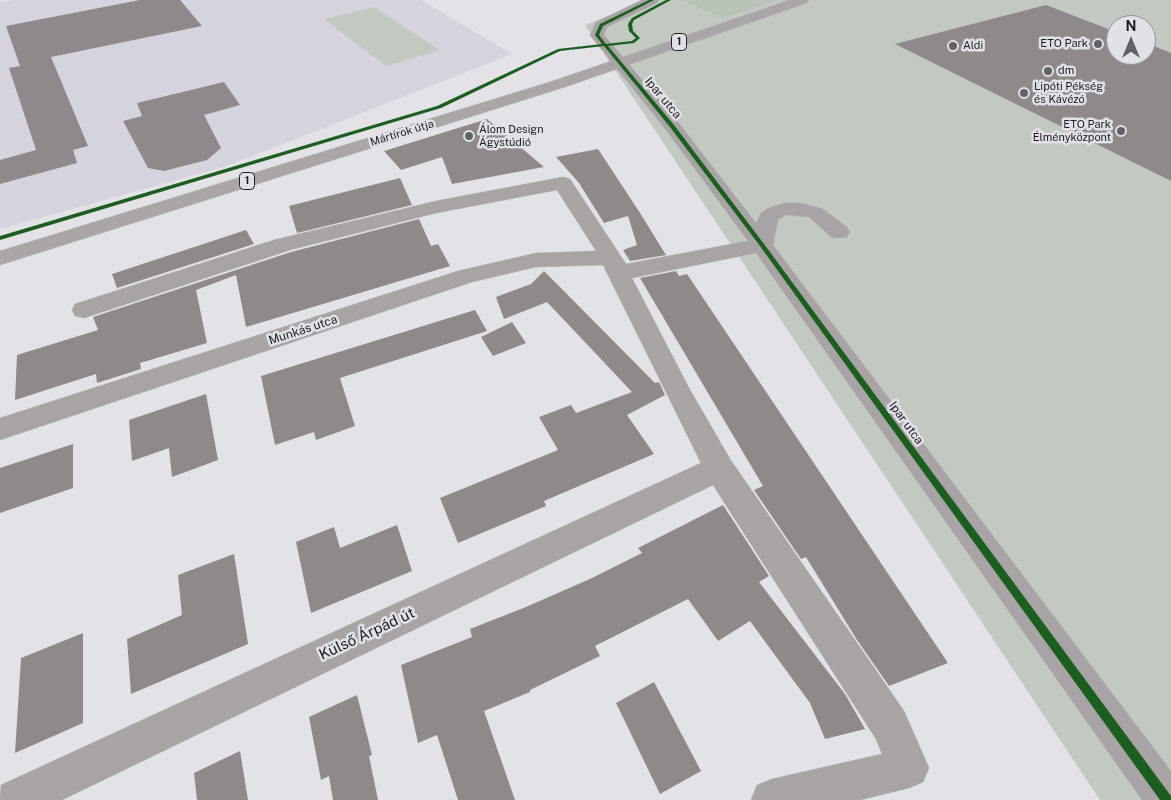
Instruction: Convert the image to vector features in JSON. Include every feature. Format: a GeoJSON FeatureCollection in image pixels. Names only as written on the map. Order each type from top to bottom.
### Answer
{"type":"FeatureCollection","features":[{"type":"Feature","properties":{"kind":"main road","name":"Mártírok útja"},"geometry":{"type":"LineString","coordinates":[[0,258],[620,63],[802,0]]}},
{"type":"Feature","properties":{"kind":"street","name":"Ipar utca"},"geometry":{"type":"LineString","coordinates":[[652,0],[601,25],[597,34],[762,245],[1164,789]]}},
{"type":"Feature","properties":{"kind":"street"},"geometry":{"type":"LineString","coordinates":[[84,310],[282,245],[436,207],[563,183],[615,265],[720,468],[890,725],[909,768],[772,800]]}},
{"type":"Feature","properties":{"kind":"street"},"geometry":{"type":"LineString","coordinates":[[722,192],[757,201],[809,201]]}},
{"type":"Feature","properties":{"kind":"street"},"geometry":{"type":"LineString","coordinates":[[762,245],[768,217],[784,209],[802,209],[816,213],[839,232]]}},
{"type":"Feature","properties":{"kind":"street","name":"Munkás utca"},"geometry":{"type":"LineString","coordinates":[[0,429],[466,276],[536,260],[615,265],[762,245]]}},
{"type":"Feature","properties":{"kind":"street","name":"Külső Árpád út"},"geometry":{"type":"LineString","coordinates":[[16,800],[720,468]]}},
{"type":"Feature","properties":{"kind":"shaded area"},"geometry":{"type":"Polygon","coordinates":[[[14,0],[421,0],[512,54],[227,166],[0,229],[0,2],[14,0]]]}},
{"type":"Feature","properties":{"kind":"shaded area"},"geometry":{"type":"Polygon","coordinates":[[[649,0],[681,0],[723,19],[779,0],[1171,0],[1171,800],[1100,800],[585,25],[649,0]]]}},
{"type":"Feature","properties":{"kind":"shaded area"},"geometry":{"type":"Polygon","coordinates":[[[681,0],[779,0],[723,19],[681,0]]]}},
{"type":"Feature","properties":{"kind":"shaded area"},"geometry":{"type":"Polygon","coordinates":[[[375,7],[440,50],[386,66],[324,19],[375,7]]]}},
{"type":"Feature","properties":{"kind":"building"},"geometry":{"type":"Polygon","coordinates":[[[140,0],[180,0],[202,26],[51,57],[88,146],[73,150],[77,163],[0,184],[0,160],[36,150],[9,68],[20,66],[6,26],[140,0]]]}},
{"type":"Feature","properties":{"kind":"building","name":"ETO Park Élményközpont"},"geometry":{"type":"Polygon","coordinates":[[[1046,5],[1106,28],[1106,65],[1156,65],[1156,47],[1171,53],[1171,181],[895,44],[1046,5]]]}},
{"type":"Feature","properties":{"kind":"building"},"geometry":{"type":"Polygon","coordinates":[[[224,82],[240,105],[204,115],[221,148],[207,160],[164,171],[148,168],[123,121],[142,116],[137,103],[224,82]]]}},
{"type":"Feature","properties":{"kind":"building"},"geometry":{"type":"Polygon","coordinates":[[[487,119],[544,167],[452,184],[442,157],[401,170],[384,151],[487,119]]]}},
{"type":"Feature","properties":{"kind":"building"},"geometry":{"type":"Polygon","coordinates":[[[598,149],[666,255],[630,261],[623,250],[637,245],[628,216],[604,223],[579,183],[556,157],[598,149]]]}},
{"type":"Feature","properties":{"kind":"building"},"geometry":{"type":"Polygon","coordinates":[[[400,178],[412,205],[297,233],[289,206],[400,178]]]}},
{"type":"Feature","properties":{"kind":"building"},"geometry":{"type":"Polygon","coordinates":[[[419,219],[431,246],[438,244],[450,266],[246,327],[236,275],[196,290],[207,343],[140,363],[141,369],[97,383],[96,374],[15,400],[17,355],[98,330],[93,317],[291,252],[419,219]]]}},
{"type":"Feature","properties":{"kind":"building"},"geometry":{"type":"Polygon","coordinates":[[[246,230],[254,244],[117,288],[112,274],[246,230]]]}},
{"type":"Feature","properties":{"kind":"building"},"geometry":{"type":"Polygon","coordinates":[[[544,271],[655,383],[659,382],[665,395],[627,415],[654,454],[544,501],[546,506],[458,543],[440,498],[558,450],[539,417],[571,405],[576,413],[632,392],[547,302],[504,319],[496,297],[531,284],[544,271]]]}},
{"type":"Feature","properties":{"kind":"building"},"geometry":{"type":"Polygon","coordinates":[[[676,271],[679,276],[687,274],[948,663],[889,686],[857,640],[806,557],[801,559],[754,490],[763,486],[640,278],[676,271]]]}},
{"type":"Feature","properties":{"kind":"building"},"geometry":{"type":"Polygon","coordinates":[[[475,310],[487,331],[340,378],[355,426],[316,440],[314,432],[275,445],[261,376],[475,310]]]}},
{"type":"Feature","properties":{"kind":"building"},"geometry":{"type":"Polygon","coordinates":[[[512,322],[526,343],[493,356],[481,337],[512,322]]]}},
{"type":"Feature","properties":{"kind":"building"},"geometry":{"type":"Polygon","coordinates":[[[206,394],[218,460],[172,477],[169,448],[132,461],[129,420],[206,394]]]}},
{"type":"Feature","properties":{"kind":"building"},"geometry":{"type":"Polygon","coordinates":[[[73,444],[73,488],[0,513],[0,468],[73,444]]]}},
{"type":"Feature","properties":{"kind":"building"},"geometry":{"type":"Polygon","coordinates":[[[723,505],[769,576],[759,582],[845,694],[865,729],[825,739],[810,703],[750,621],[718,641],[688,599],[595,646],[600,656],[530,690],[530,692],[484,711],[515,800],[458,800],[437,735],[418,743],[401,665],[472,637],[470,629],[592,578],[642,553],[638,548],[723,505]]]}},
{"type":"Feature","properties":{"kind":"building"},"geometry":{"type":"Polygon","coordinates":[[[397,525],[412,571],[311,613],[296,542],[334,527],[340,548],[397,525]]]}},
{"type":"Feature","properties":{"kind":"building"},"geometry":{"type":"Polygon","coordinates":[[[234,554],[248,644],[131,694],[127,639],[182,615],[178,575],[234,554]]]}},
{"type":"Feature","properties":{"kind":"building"},"geometry":{"type":"Polygon","coordinates":[[[83,633],[83,723],[15,753],[21,658],[83,633]]]}},
{"type":"Feature","properties":{"kind":"building"},"geometry":{"type":"Polygon","coordinates":[[[654,682],[701,771],[660,794],[616,703],[654,682]]]}},
{"type":"Feature","properties":{"kind":"building"},"geometry":{"type":"Polygon","coordinates":[[[357,695],[372,755],[369,756],[378,800],[333,800],[329,776],[321,780],[309,717],[357,695]]]}},
{"type":"Feature","properties":{"kind":"building"},"geometry":{"type":"Polygon","coordinates":[[[240,751],[248,800],[197,800],[194,773],[240,751]]]}},
{"type":"Feature","properties":{"kind":"cycle path"},"geometry":{"type":"LineString","coordinates":[[652,0],[601,25],[597,35],[672,126],[762,245],[1167,800]]}},
{"type":"Feature","properties":{"kind":"cycle path"},"geometry":{"type":"LineString","coordinates":[[0,238],[439,107],[559,50],[633,42],[638,38],[631,31],[630,24],[633,19],[669,0]]}},
{"type":"Feature","properties":{"kind":"place","name":"ETO Park"},"geometry":{"type":"Point","coordinates":[1098,44]}},
{"type":"Feature","properties":{"kind":"place","name":"Aldi"},"geometry":{"type":"Point","coordinates":[953,46]}},
{"type":"Feature","properties":{"kind":"place","name":"dm"},"geometry":{"type":"Point","coordinates":[1048,71]}},
{"type":"Feature","properties":{"kind":"place","name":"Lipóti Pékség és Kávézó"},"geometry":{"type":"Point","coordinates":[1024,93]}},
{"type":"Feature","properties":{"kind":"place","name":"ETO Park Élményközpont"},"geometry":{"type":"Point","coordinates":[1121,131]}},
{"type":"Feature","properties":{"kind":"place","name":"Álom Design Ágystúdió"},"geometry":{"type":"Point","coordinates":[469,136]}}]}
